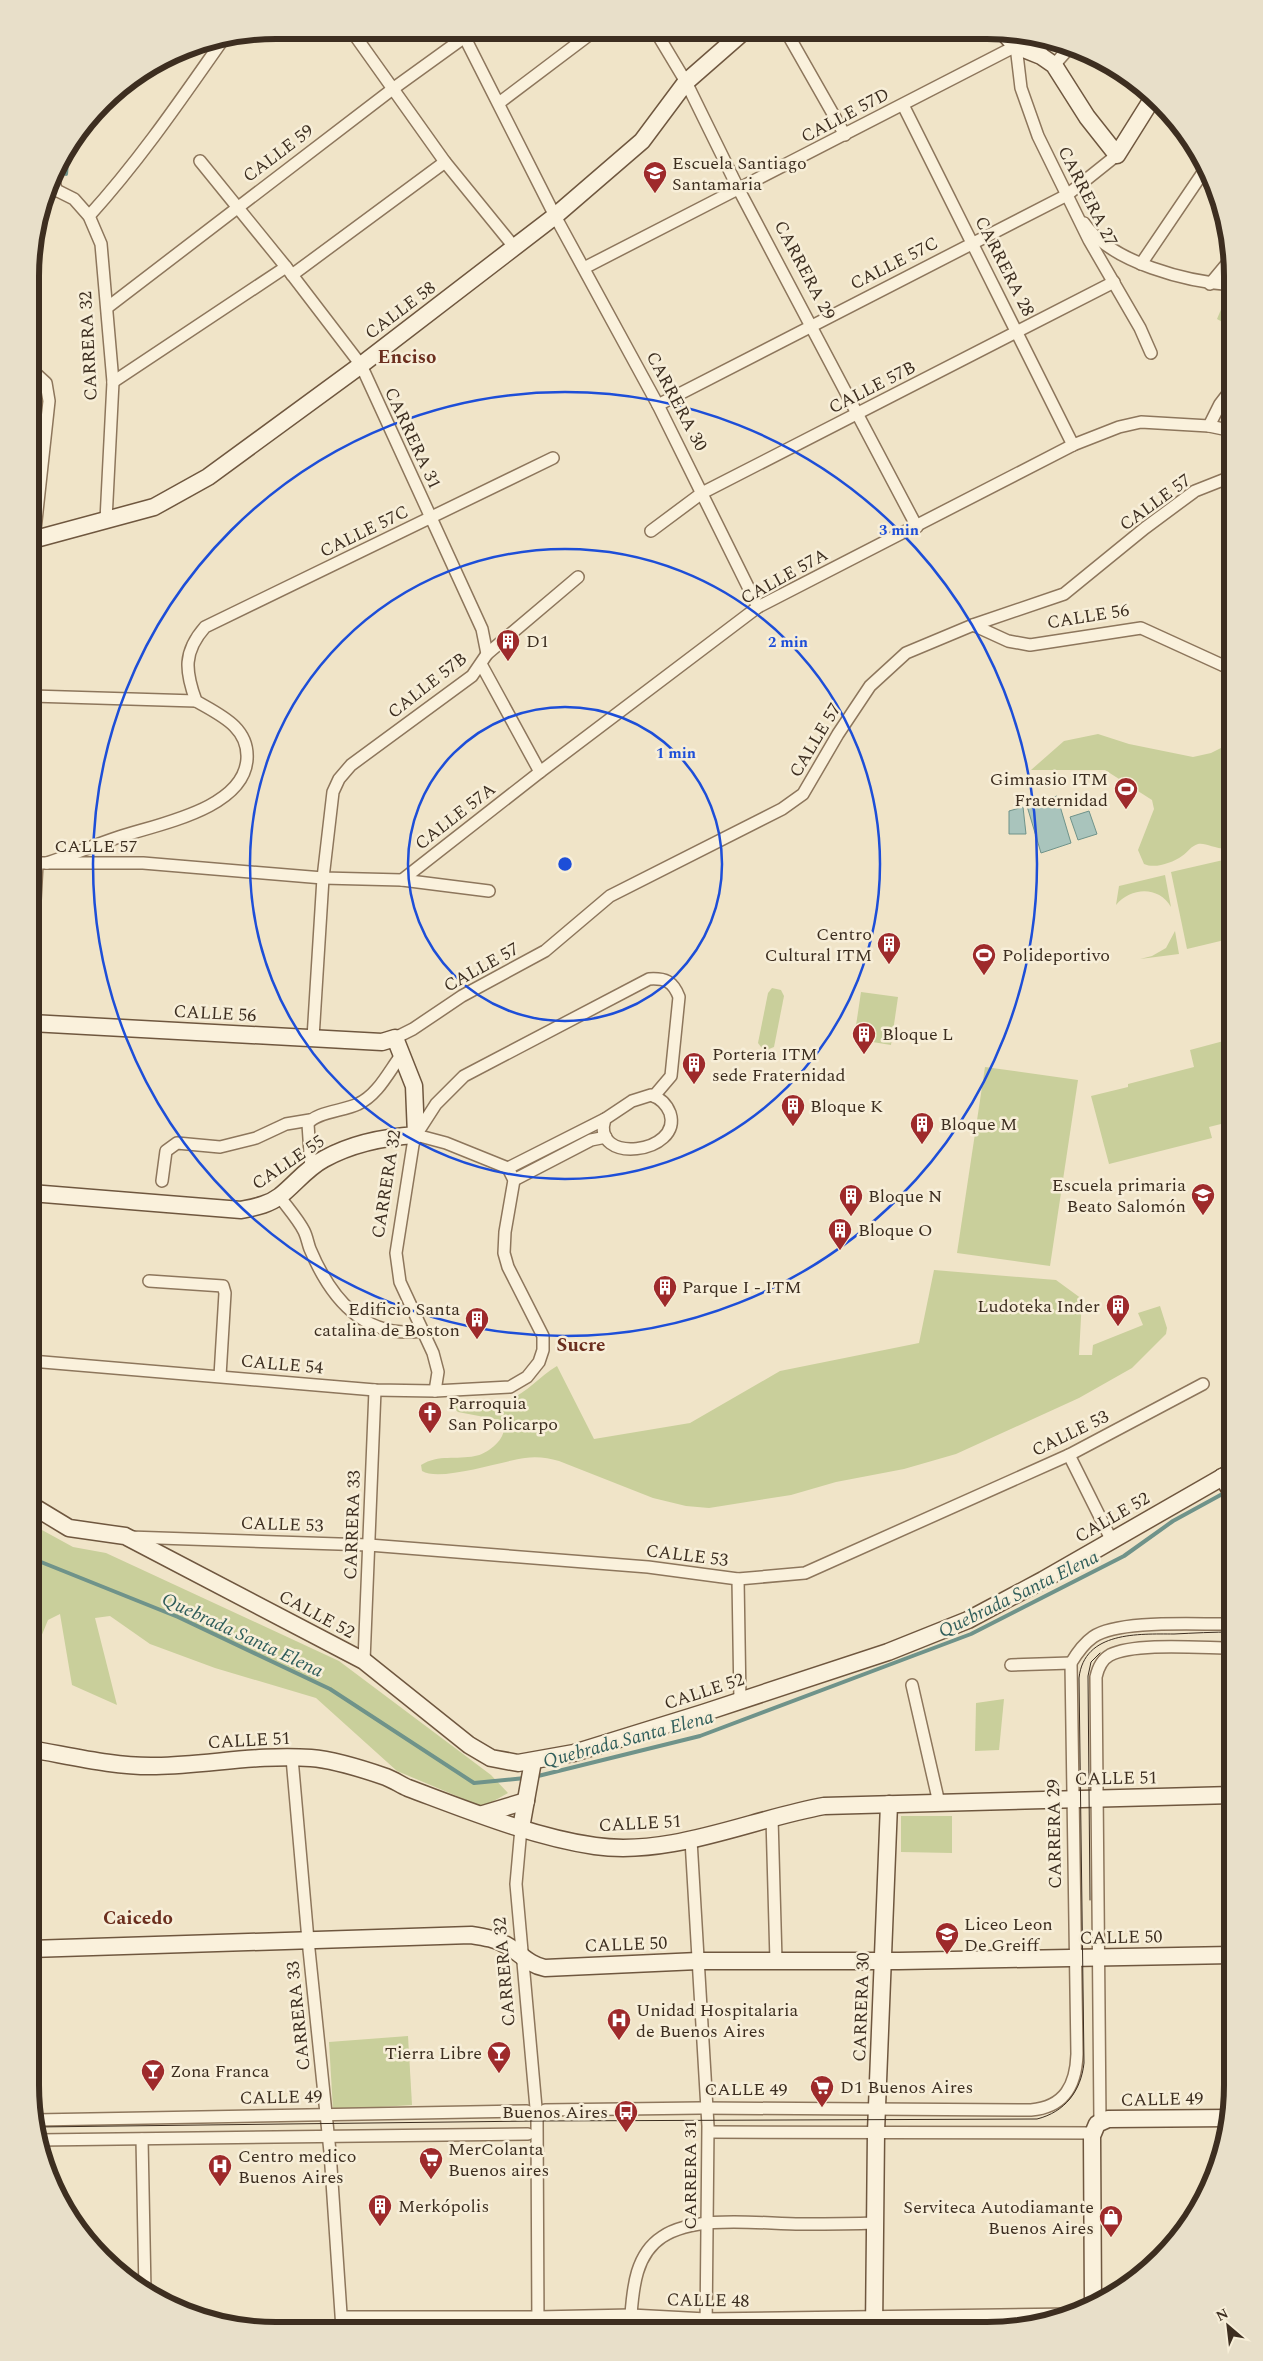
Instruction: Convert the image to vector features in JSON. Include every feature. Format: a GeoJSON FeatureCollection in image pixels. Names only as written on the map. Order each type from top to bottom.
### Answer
{"type":"FeatureCollection","features":[{"type":"Feature","properties":{"kind":"street"},"geometry":{"type":"LineString","coordinates":[[358,39],[445,162],[515,248]]}},
{"type":"Feature","properties":{"kind":"street","name":"CALLE 59"},"geometry":{"type":"LineString","coordinates":[[108,307],[394,88],[463,39]]}},
{"type":"Feature","properties":{"kind":"street","name":"CARRERA 30"},"geometry":{"type":"LineString","coordinates":[[471,39],[499,103],[555,216],[658,405],[758,607]]}},
{"type":"Feature","properties":{"kind":"street"},"geometry":{"type":"LineString","coordinates":[[499,103],[584,39]]}},
{"type":"Feature","properties":{"kind":"street","name":"CARRERA 29"},"geometry":{"type":"LineString","coordinates":[[660,39],[686,82],[739,190],[918,527]]}},
{"type":"Feature","properties":{"kind":"street","name":"CALLE 58"},"geometry":{"type":"LineString","coordinates":[[39,538],[154,507],[208,478],[361,365],[555,216],[642,141],[686,82],[735,39]]}},
{"type":"Feature","properties":{"kind":"street"},"geometry":{"type":"LineString","coordinates":[[790,39],[845,135]]}},
{"type":"Feature","properties":{"kind":"street"},"geometry":{"type":"LineString","coordinates":[[1010,40],[1047,60]]}},
{"type":"Feature","properties":{"kind":"street","name":"CALLE 57D"},"geometry":{"type":"LineString","coordinates":[[584,268],[903,104],[1010,40]]}},
{"type":"Feature","properties":{"kind":"street","name":"CARRERA 27"},"geometry":{"type":"LineString","coordinates":[[1010,40],[1021,88],[1038,136],[1089,240],[1140,328],[1151,353]]}},
{"type":"Feature","properties":{"kind":"street"},"geometry":{"type":"LineString","coordinates":[[88,216],[126,176],[219,46]]}},
{"type":"Feature","properties":{"kind":"street"},"geometry":{"type":"LineString","coordinates":[[1043,46],[1047,60],[1087,117],[1117,155],[1149,103]]}},
{"type":"Feature","properties":{"kind":"street"},"geometry":{"type":"LineString","coordinates":[[1047,60],[1062,51]]}},
{"type":"Feature","properties":{"kind":"street","name":"CARRERA 28"},"geometry":{"type":"LineString","coordinates":[[903,104],[1073,446]]}},
{"type":"Feature","properties":{"kind":"street","name":"CALLE 57C"},"geometry":{"type":"LineString","coordinates":[[658,405],[1066,195],[1117,155]]}},
{"type":"Feature","properties":{"kind":"street","name":"CARRERA 31"},"geometry":{"type":"LineString","coordinates":[[200,162],[289,271],[361,365],[482,629],[484,659],[540,772]]}},
{"type":"Feature","properties":{"kind":"street"},"geometry":{"type":"LineString","coordinates":[[113,382],[289,271],[445,162]]}},
{"type":"Feature","properties":{"kind":"street"},"geometry":{"type":"LineString","coordinates":[[1141,264],[1202,175]]}},
{"type":"Feature","properties":{"kind":"street","name":"CARRERA 32"},"geometry":{"type":"LineString","coordinates":[[54,193],[74,199],[88,216],[100,244],[108,307],[113,382],[106,520]]}},
{"type":"Feature","properties":{"kind":"street"},"geometry":{"type":"LineString","coordinates":[[1074,207],[1088,228],[1102,241],[1141,264],[1170,274],[1210,284],[1224,285]]}},
{"type":"Feature","properties":{"kind":"street"},"geometry":{"type":"LineString","coordinates":[[1210,284],[1224,267]]}},
{"type":"Feature","properties":{"kind":"street","name":"CALLE 57B"},"geometry":{"type":"LineString","coordinates":[[651,531],[702,493],[1114,282]]}},
{"type":"Feature","properties":{"kind":"street"},"geometry":{"type":"LineString","coordinates":[[39,374],[46,383],[49,401],[39,488]]}},
{"type":"Feature","properties":{"kind":"street"},"geometry":{"type":"LineString","coordinates":[[1209,426],[1224,399]]}},
{"type":"Feature","properties":{"kind":"street","name":"CALLE 57A"},"geometry":{"type":"LineString","coordinates":[[402,880],[540,772],[758,607],[918,527],[1073,446],[1119,427],[1141,422],[1209,426],[1224,429]]}},
{"type":"Feature","properties":{"kind":"street","name":"CALLE 57C"},"geometry":{"type":"LineString","coordinates":[[196,701],[187,672],[188,656],[194,640],[212,624],[554,458]]}},
{"type":"Feature","properties":{"kind":"street","name":"CALLE 57"},"geometry":{"type":"LineString","coordinates":[[395,1038],[413,1029],[462,996],[545,952],[610,896],[782,809],[803,794],[838,734],[870,686],[906,653],[973,625],[1064,594],[1077,586],[1145,528],[1195,491],[1224,480]]}},
{"type":"Feature","properties":{"kind":"street","name":"CALLE 57B"},"geometry":{"type":"LineString","coordinates":[[323,878],[334,792],[339,779],[351,765],[472,676],[484,659],[578,577]]}},
{"type":"Feature","properties":{"kind":"street","name":"CALLE 56"},"geometry":{"type":"LineString","coordinates":[[973,625],[1008,641],[1030,646],[1140,628],[1224,666]]}},
{"type":"Feature","properties":{"kind":"street"},"geometry":{"type":"LineString","coordinates":[[39,696],[196,701],[227,718],[239,729],[248,747],[246,768],[233,791],[197,812],[39,863]]}},
{"type":"Feature","properties":{"kind":"street","name":"CALLE 57"},"geometry":{"type":"LineString","coordinates":[[39,863],[143,862],[323,878],[402,880],[489,891]]}},
{"type":"Feature","properties":{"kind":"street"},"geometry":{"type":"LineString","coordinates":[[313,1038],[323,878]]}},
{"type":"Feature","properties":{"kind":"street"},"geometry":{"type":"LineString","coordinates":[[606,1137],[591,1140],[514,1180],[508,1168],[446,1143],[416,1136],[436,1104],[464,1076],[649,979],[663,978],[674,985],[679,997],[671,1076],[654,1096]]}},
{"type":"Feature","properties":{"kind":"street","name":"CALLE 56"},"geometry":{"type":"LineString","coordinates":[[39,1023],[382,1042],[395,1038]]}},
{"type":"Feature","properties":{"kind":"street","name":"CARRERA 32"},"geometry":{"type":"LineString","coordinates":[[395,1038],[414,1086],[416,1136],[398,1229],[396,1254],[400,1282],[433,1352],[438,1372],[435,1391]]}},
{"type":"Feature","properties":{"kind":"street"},"geometry":{"type":"LineString","coordinates":[[162,1181],[166,1151],[177,1143],[220,1147],[256,1138],[286,1124],[310,1120],[322,1113],[335,1112],[359,1104],[369,1098],[402,1054]]}},
{"type":"Feature","properties":{"kind":"street"},"geometry":{"type":"LineString","coordinates":[[508,1168],[592,1123],[605,1119],[632,1101],[651,1095],[666,1105],[672,1120],[666,1133],[661,1138],[647,1147],[635,1150],[615,1146],[606,1137],[603,1128],[605,1119]]}},
{"type":"Feature","properties":{"kind":"street"},"geometry":{"type":"LineString","coordinates":[[310,1120],[308,1124],[311,1168]]}},
{"type":"Feature","properties":{"kind":"street","name":"CALLE 55"},"geometry":{"type":"LineString","coordinates":[[39,1194],[241,1210],[261,1206],[279,1196],[323,1159],[351,1146],[383,1138],[416,1136]]}},
{"type":"Feature","properties":{"kind":"street","name":"CALLE 54"},"geometry":{"type":"LineString","coordinates":[[39,1362],[375,1390],[435,1391],[510,1387],[527,1377],[539,1362],[543,1350],[543,1336],[508,1267],[504,1252],[504,1237],[514,1180]]}},
{"type":"Feature","properties":{"kind":"street"},"geometry":{"type":"LineString","coordinates":[[279,1196],[304,1230],[310,1250],[328,1283],[343,1304],[356,1316],[378,1328],[402,1334],[422,1330]]}},
{"type":"Feature","properties":{"kind":"street"},"geometry":{"type":"LineString","coordinates":[[149,1281],[224,1286],[220,1376]]}},
{"type":"Feature","properties":{"kind":"street","name":"CALLE 53"},"geometry":{"type":"LineString","coordinates":[[125,1536],[369,1545],[648,1567],[738,1579],[805,1573],[1069,1455],[1203,1384]]}},
{"type":"Feature","properties":{"kind":"street","name":"CARRERA 33"},"geometry":{"type":"LineString","coordinates":[[364,1661],[375,1390]]}},
{"type":"Feature","properties":{"kind":"street"},"geometry":{"type":"LineString","coordinates":[[1069,1455],[1111,1540]]}},
{"type":"Feature","properties":{"kind":"street","name":"CALLE 52"},"geometry":{"type":"LineString","coordinates":[[39,1510],[68,1528],[125,1536],[364,1661],[483,1754],[501,1761],[532,1766],[740,1701],[888,1652],[968,1620],[1043,1580],[1111,1540],[1224,1483]]}},
{"type":"Feature","properties":{"kind":"street"},"geometry":{"type":"LineString","coordinates":[[738,1579],[740,1701]]}},
{"type":"Feature","properties":{"kind":"street"},"geometry":{"type":"LineString","coordinates":[[1010,1665],[1071,1663],[1084,1644],[1094,1636],[1107,1630],[1127,1626],[1224,1624]]}},
{"type":"Feature","properties":{"kind":"street"},"geometry":{"type":"LineString","coordinates":[[1093,2297],[1098,1957],[1096,1677],[1101,1662],[1108,1656],[1130,1649],[1224,1648]]}},
{"type":"Feature","properties":{"kind":"street","name":"CARRERA 29"},"geometry":{"type":"LineString","coordinates":[[1063,2096],[1070,2086],[1076,2071],[1071,1663]]}},
{"type":"Feature","properties":{"kind":"street"},"geometry":{"type":"LineString","coordinates":[[912,1685],[939,1803]]}},
{"type":"Feature","properties":{"kind":"street","name":"CALLE 51"},"geometry":{"type":"LineString","coordinates":[[39,1751],[110,1763],[155,1766],[265,1758],[312,1758],[387,1778],[406,1787],[521,1828],[597,1846],[624,1847],[691,1840],[824,1806],[1224,1795]]}},
{"type":"Feature","properties":{"kind":"street","name":"CARRERA 33"},"geometry":{"type":"LineString","coordinates":[[292,1758],[308,1940],[329,2137],[342,2322]]}},
{"type":"Feature","properties":{"kind":"street","name":"CARRERA 32"},"geometry":{"type":"LineString","coordinates":[[532,1766],[521,1828],[516,1884],[536,2118],[538,2322]]}},
{"type":"Feature","properties":{"kind":"street"},"geometry":{"type":"LineString","coordinates":[[483,1814],[527,1799]]}},
{"type":"Feature","properties":{"kind":"street","name":"CARRERA 30"},"geometry":{"type":"LineString","coordinates":[[874,2322],[876,2132],[889,1804]]}},
{"type":"Feature","properties":{"kind":"street"},"geometry":{"type":"LineString","coordinates":[[772,1818],[776,1961]]}},
{"type":"Feature","properties":{"kind":"street","name":"CARRERA 31"},"geometry":{"type":"LineString","coordinates":[[691,1840],[709,2132],[706,2322]]}},
{"type":"Feature","properties":{"kind":"street","name":"CALLE 50"},"geometry":{"type":"LineString","coordinates":[[39,1949],[471,1935],[498,1941],[522,1956],[530,1964],[545,1968],[698,1961],[883,1961],[1224,1955]]}},
{"type":"Feature","properties":{"kind":"street","name":"CALLE 49"},"geometry":{"type":"LineString","coordinates":[[545,2110],[707,2108],[1031,2110],[1048,2108],[1063,2096]]}},
{"type":"Feature","properties":{"kind":"street","name":"CALLE 49"},"geometry":{"type":"LineString","coordinates":[[42,2120],[527,2111]]}},
{"type":"Feature","properties":{"kind":"street","name":"CALLE 49"},"geometry":{"type":"LineString","coordinates":[[709,2132],[876,2132],[1097,2126],[1108,2119],[1222,2118]]}},
{"type":"Feature","properties":{"kind":"street"},"geometry":{"type":"LineString","coordinates":[[45,2140],[528,2134]]}},
{"type":"Feature","properties":{"kind":"street"},"geometry":{"type":"LineString","coordinates":[[142,2139],[145,2283]]}},
{"type":"Feature","properties":{"kind":"street"},"geometry":{"type":"LineString","coordinates":[[631,2315],[633,2286],[639,2267],[647,2252],[662,2237],[679,2229],[708,2223],[874,2223]]}},
{"type":"Feature","properties":{"kind":"street","name":"CALLE 48"},"geometry":{"type":"LineString","coordinates":[[342,2317],[631,2315],[684,2322]]}},
{"type":"Feature","properties":{"kind":"street","name":"CALLE 48"},"geometry":{"type":"LineString","coordinates":[[896,2322],[1044,2315]]}},
{"type":"Feature","properties":{"kind":"green space"},"geometry":{"type":"Polygon","coordinates":[[[1224,302],[1224,323],[1217,319],[1224,302]]]}},
{"type":"Feature","properties":{"kind":"green space"},"geometry":{"type":"Polygon","coordinates":[[[1098,734],[1129,744],[1193,757],[1211,753],[1224,746],[1224,848],[1198,844],[1182,856],[1168,863],[1158,866],[1144,864],[1138,850],[1154,809],[1152,800],[1105,770],[1031,770],[1064,741],[1098,734]]]}},
{"type":"Feature","properties":{"kind":"green space"},"geometry":{"type":"Polygon","coordinates":[[[1224,860],[1224,940],[1187,949],[1171,872],[1224,860]]]}},
{"type":"Feature","properties":{"kind":"green space"},"geometry":{"type":"Polygon","coordinates":[[[1165,875],[1171,907],[1159,895],[1145,891],[1129,895],[1116,905],[1119,886],[1165,875]]]}},
{"type":"Feature","properties":{"kind":"green space"},"geometry":{"type":"Polygon","coordinates":[[[1175,931],[1179,954],[1140,959],[1152,956],[1166,948],[1175,931]]]}},
{"type":"Feature","properties":{"kind":"green space"},"geometry":{"type":"Polygon","coordinates":[[[772,988],[781,990],[784,996],[774,1047],[764,1051],[758,1043],[768,993],[772,988]]]}},
{"type":"Feature","properties":{"kind":"green space"},"geometry":{"type":"Polygon","coordinates":[[[861,992],[898,997],[891,1045],[854,1039],[861,992]]]}},
{"type":"Feature","properties":{"kind":"green space"},"geometry":{"type":"Polygon","coordinates":[[[1224,1041],[1224,1123],[1209,1127],[1212,1138],[1109,1164],[1091,1096],[1128,1087],[1128,1084],[1194,1067],[1190,1050],[1224,1041]]]}},
{"type":"Feature","properties":{"kind":"green space"},"geometry":{"type":"Polygon","coordinates":[[[985,1067],[1078,1080],[1050,1266],[957,1253],[985,1067]]]}},
{"type":"Feature","properties":{"kind":"green space"},"geometry":{"type":"Polygon","coordinates":[[[934,1270],[1056,1280],[1082,1299],[1079,1355],[1092,1355],[1093,1345],[1143,1325],[1138,1313],[1160,1306],[1167,1328],[1166,1334],[1132,1368],[1079,1398],[956,1454],[904,1469],[836,1482],[791,1495],[709,1508],[686,1506],[653,1498],[559,1461],[538,1457],[529,1457],[456,1473],[431,1474],[422,1471],[421,1465],[434,1460],[468,1457],[487,1452],[501,1437],[504,1431],[500,1420],[458,1412],[455,1409],[456,1405],[496,1403],[510,1399],[557,1366],[594,1439],[690,1423],[780,1371],[919,1343],[934,1270]]]}},
{"type":"Feature","properties":{"kind":"green space"},"geometry":{"type":"Polygon","coordinates":[[[39,1528],[73,1547],[106,1553],[339,1661],[491,1775],[508,1793],[483,1807],[397,1771],[316,1698],[215,1668],[150,1644],[110,1616],[95,1618],[117,1705],[72,1685],[60,1614],[48,1620],[39,1642],[39,1528]]]}},
{"type":"Feature","properties":{"kind":"green space"},"geometry":{"type":"Polygon","coordinates":[[[1004,1699],[999,1750],[975,1751],[976,1703],[1004,1699]]]}},
{"type":"Feature","properties":{"kind":"green space"},"geometry":{"type":"Polygon","coordinates":[[[901,1816],[952,1816],[952,1853],[901,1852],[901,1816]]]}},
{"type":"Feature","properties":{"kind":"green space"},"geometry":{"type":"Polygon","coordinates":[[[408,2036],[412,2105],[333,2110],[329,2042],[408,2036]]]}},
{"type":"Feature","properties":{"kind":"water"},"geometry":{"type":"Polygon","coordinates":[[[1057,796],[1071,843],[1041,853],[1027,806],[1057,796]]]}},
{"type":"Feature","properties":{"kind":"water"},"geometry":{"type":"Polygon","coordinates":[[[1023,807],[1026,834],[1009,834],[1009,811],[1023,807]]]}},
{"type":"Feature","properties":{"kind":"water"},"geometry":{"type":"Polygon","coordinates":[[[1089,811],[1097,834],[1078,840],[1070,817],[1089,811]]]}},
{"type":"Feature","properties":{"kind":"waterway"},"geometry":{"type":"LineString","coordinates":[[66,174],[67,164]]}},
{"type":"Feature","properties":{"kind":"waterway","name":"Quebrada Santa Elena"},"geometry":{"type":"LineString","coordinates":[[534,1777],[700,1736],[971,1634],[1124,1556],[1173,1521],[1224,1493]]}},
{"type":"Feature","properties":{"kind":"waterway","name":"Quebrada Santa Elena"},"geometry":{"type":"LineString","coordinates":[[39,1561],[178,1617],[330,1689],[474,1783],[525,1778]]}},
{"type":"Feature","properties":{"kind":"tram line"},"geometry":{"type":"LineString","coordinates":[[42,2127],[536,2121],[1037,2119],[1047,2116],[1070,2099],[1079,2083],[1084,2063],[1079,1678],[1083,1663],[1091,1651],[1102,1643],[1115,1638],[1145,1634],[1224,1632]]}},
{"type":"Feature","properties":{"kind":"tram line"},"geometry":{"type":"LineString","coordinates":[[1090,1900],[1088,1676],[1091,1662],[1100,1653]]}},
{"type":"Feature","properties":{"kind":"place","name":"Escuela Santiago Santamaria"},"geometry":{"type":"Point","coordinates":[655,194]}},
{"type":"Feature","properties":{"kind":"place","name":"D1"},"geometry":{"type":"Point","coordinates":[508,662]}},
{"type":"Feature","properties":{"kind":"place","name":"Gimnasio ITM Fraternidad"},"geometry":{"type":"Point","coordinates":[1126,810]}},
{"type":"Feature","properties":{"kind":"place","name":"Centro Cultural ITM"},"geometry":{"type":"Point","coordinates":[889,965]}},
{"type":"Feature","properties":{"kind":"place","name":"Polideportivo"},"geometry":{"type":"Point","coordinates":[984,976]}},
{"type":"Feature","properties":{"kind":"place","name":"Bloque L"},"geometry":{"type":"Point","coordinates":[864,1055]}},
{"type":"Feature","properties":{"kind":"place","name":"Porteria ITM sede Fraternidad"},"geometry":{"type":"Point","coordinates":[694,1085]}},
{"type":"Feature","properties":{"kind":"place","name":"Bloque K"},"geometry":{"type":"Point","coordinates":[793,1127]}},
{"type":"Feature","properties":{"kind":"place","name":"Bloque M"},"geometry":{"type":"Point","coordinates":[922,1145]}},
{"type":"Feature","properties":{"kind":"place","name":"Escuela primaria Beato Salomón"},"geometry":{"type":"Point","coordinates":[1203,1216]}},
{"type":"Feature","properties":{"kind":"place","name":"Bloque N"},"geometry":{"type":"Point","coordinates":[851,1217]}},
{"type":"Feature","properties":{"kind":"place","name":"Bloque O"},"geometry":{"type":"Point","coordinates":[840,1251]}},
{"type":"Feature","properties":{"kind":"place","name":"Parque I - ITM"},"geometry":{"type":"Point","coordinates":[665,1308]}},
{"type":"Feature","properties":{"kind":"place","name":"Ludoteka Inder"},"geometry":{"type":"Point","coordinates":[1118,1327]}},
{"type":"Feature","properties":{"kind":"place","name":"Edificio Santa catalina de Boston"},"geometry":{"type":"Point","coordinates":[477,1340]}},
{"type":"Feature","properties":{"kind":"place","name":"Parroquia San Policarpo"},"geometry":{"type":"Point","coordinates":[430,1434]}},
{"type":"Feature","properties":{"kind":"place","name":"Liceo Leon De Greiff"},"geometry":{"type":"Point","coordinates":[947,1955]}},
{"type":"Feature","properties":{"kind":"place","name":"Unidad Hospitalaria de Buenos Aires"},"geometry":{"type":"Point","coordinates":[619,2041]}},
{"type":"Feature","properties":{"kind":"place","name":"Tierra Libre"},"geometry":{"type":"Point","coordinates":[499,2074]}},
{"type":"Feature","properties":{"kind":"place","name":"Zona Franca"},"geometry":{"type":"Point","coordinates":[153,2092]}},
{"type":"Feature","properties":{"kind":"place","name":"D1 Buenos Aires"},"geometry":{"type":"Point","coordinates":[822,2108]}},
{"type":"Feature","properties":{"kind":"place","name":"Buenos Aires"},"geometry":{"type":"Point","coordinates":[626,2133]}},
{"type":"Feature","properties":{"kind":"place","name":"MerColanta Buenos aires"},"geometry":{"type":"Point","coordinates":[431,2180]}},
{"type":"Feature","properties":{"kind":"place","name":"Centro medico Buenos Aires"},"geometry":{"type":"Point","coordinates":[220,2187]}},
{"type":"Feature","properties":{"kind":"place","name":"Merkópolis"},"geometry":{"type":"Point","coordinates":[380,2227]}},
{"type":"Feature","properties":{"kind":"place","name":"Serviteca Autodiamante Buenos Aires"},"geometry":{"type":"Point","coordinates":[1111,2238]}},
{"type":"Feature","properties":{"kind":"district","name":"Enciso"},"geometry":{"type":"Point","coordinates":[407,356]}},
{"type":"Feature","properties":{"kind":"district","name":"Sucre"},"geometry":{"type":"Point","coordinates":[581,1344]}},
{"type":"Feature","properties":{"kind":"district","name":"Caicedo"},"geometry":{"type":"Point","coordinates":[138,1917]}}]}
